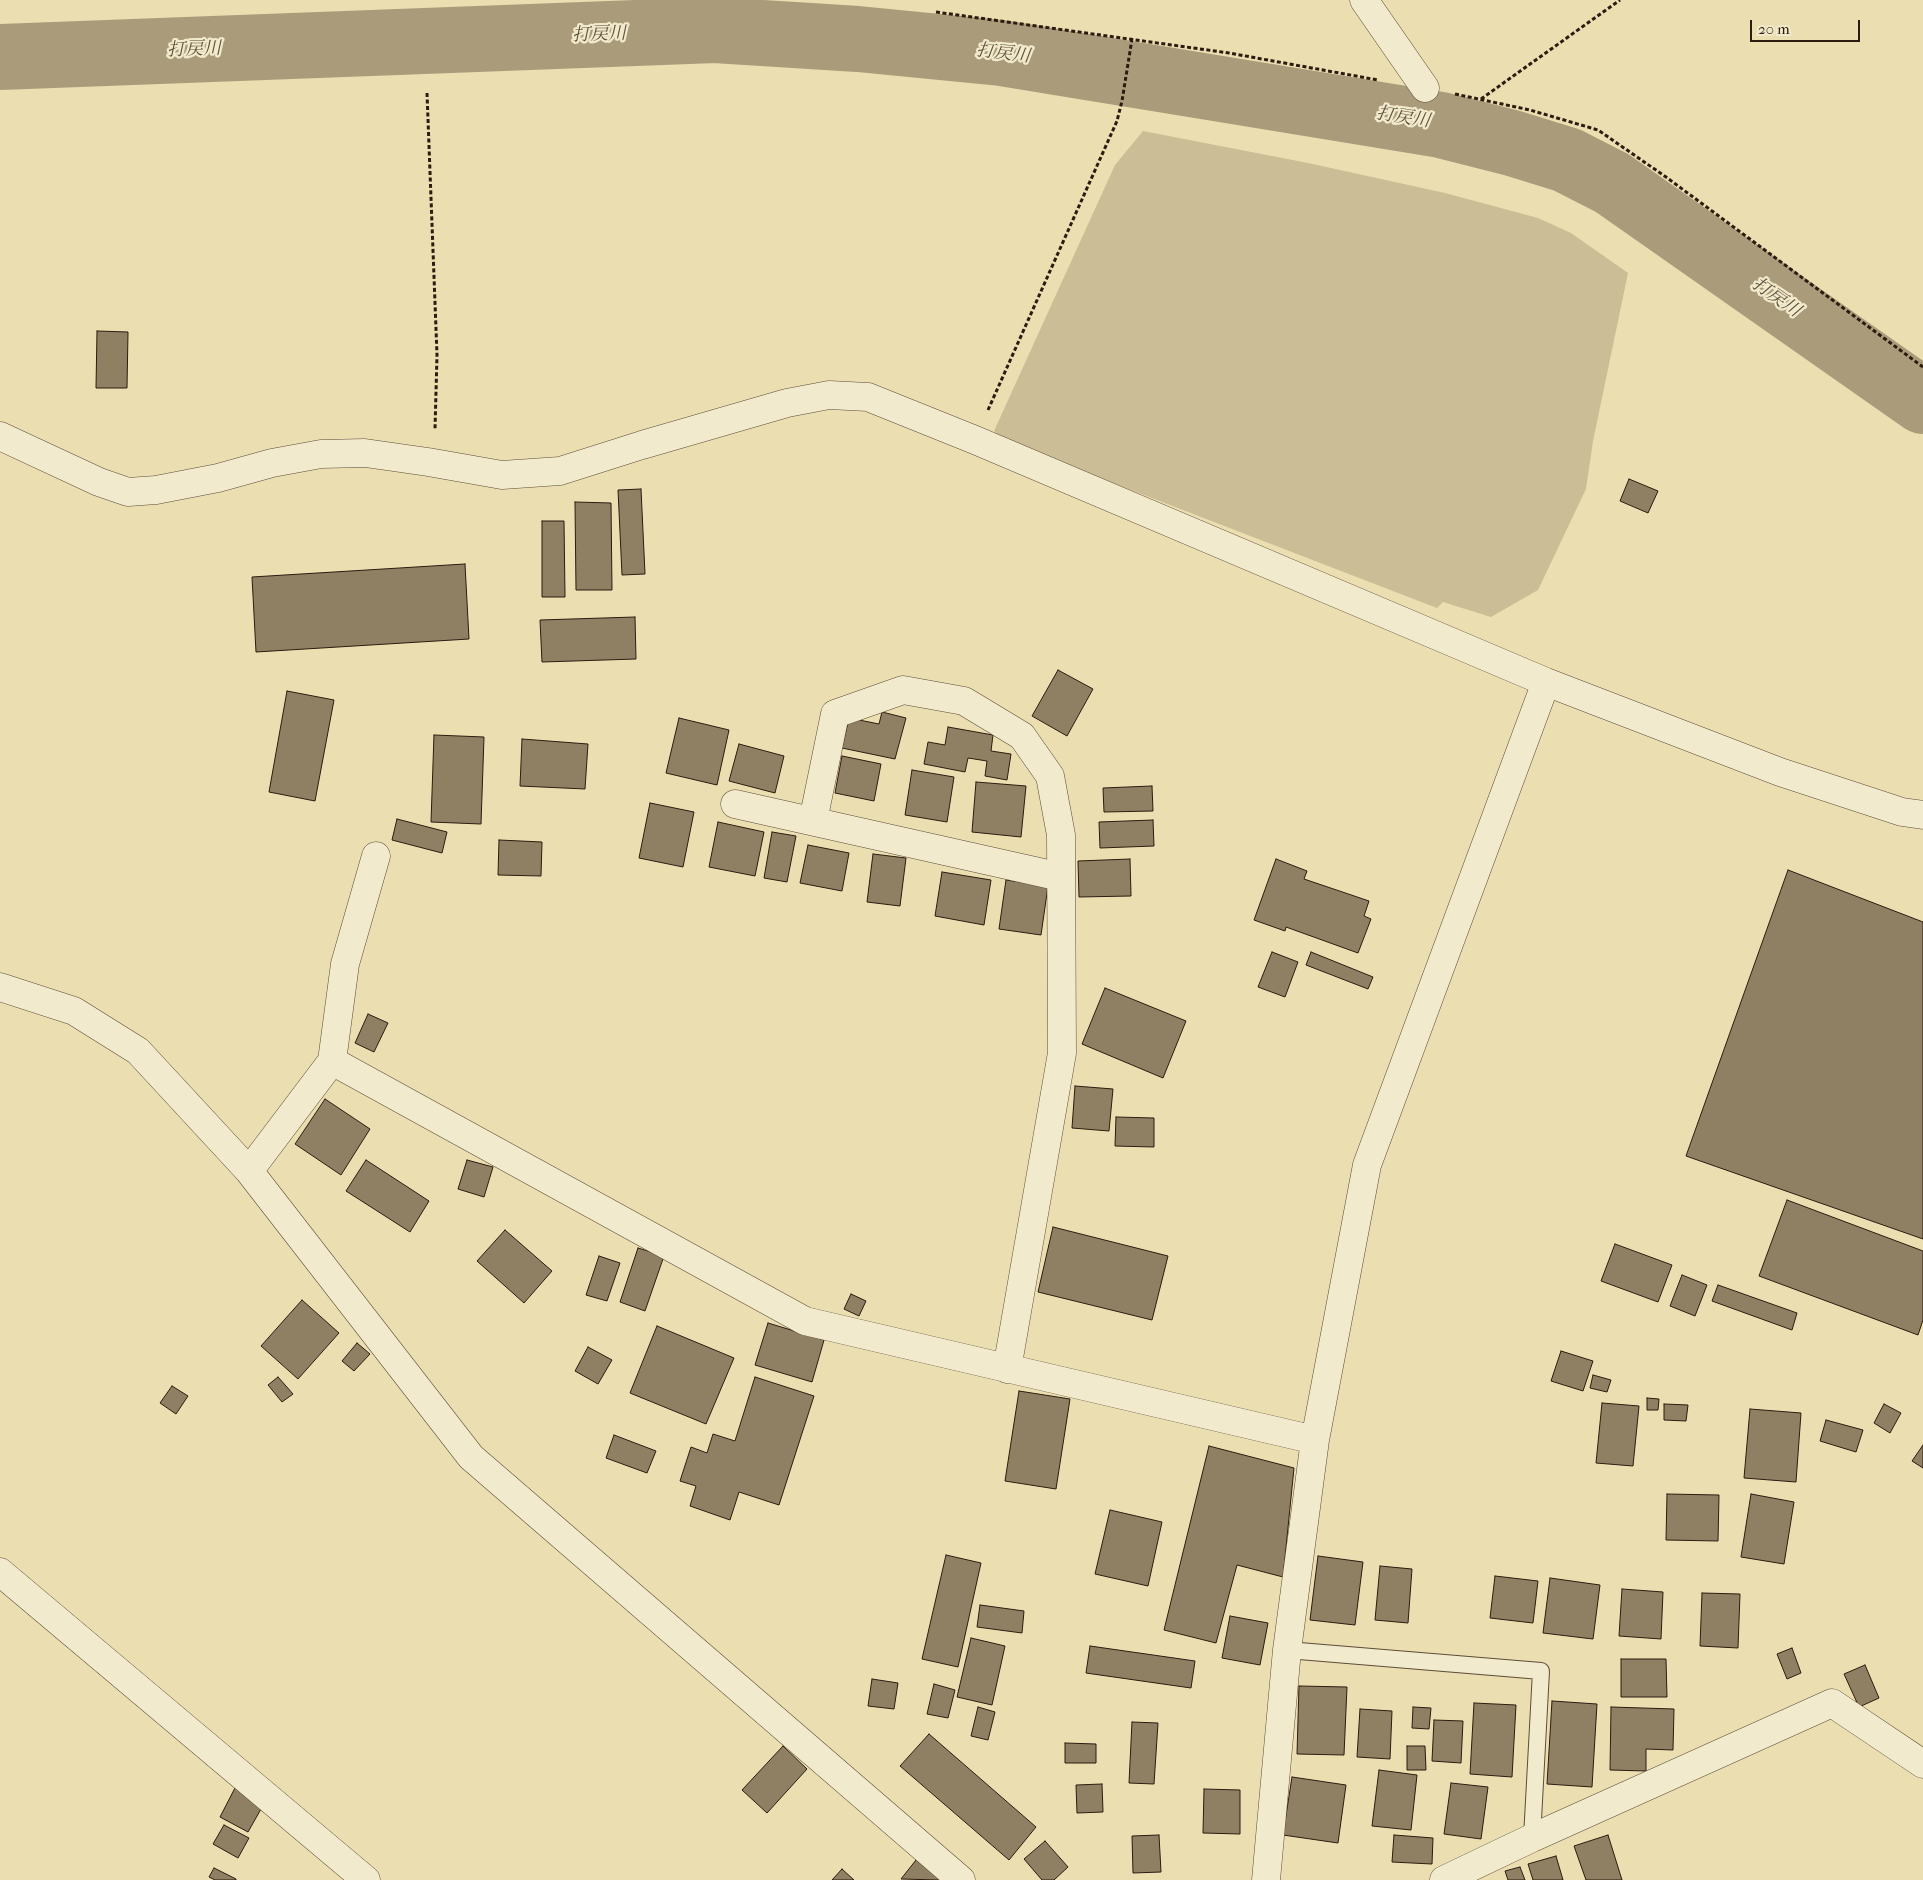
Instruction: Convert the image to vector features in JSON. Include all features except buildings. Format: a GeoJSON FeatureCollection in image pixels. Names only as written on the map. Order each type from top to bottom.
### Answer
{"type":"FeatureCollection","features":[{"type":"Feature","properties":{"kind":"street"},"geometry":{"type":"LineString","coordinates":[[1364,0],[1424,88]]}},
{"type":"Feature","properties":{"kind":"street"},"geometry":{"type":"LineString","coordinates":[[0,436],[99,482],[128,492],[156,490],[218,478],[272,463],[321,454],[365,454],[428,462],[502,475],[560,471],[787,403],[829,395],[868,397],[975,440],[1546,682],[1780,772],[1902,812],[1923,815]]}},
{"type":"Feature","properties":{"kind":"street"},"geometry":{"type":"LineString","coordinates":[[1266,1880],[1287,1650],[1315,1440],[1367,1165],[1546,682]]}},
{"type":"Feature","properties":{"kind":"street"},"geometry":{"type":"LineString","coordinates":[[814,820],[835,714],[903,690],[964,701],[1022,736],[1050,776],[1060,835],[1062,1053],[1007,1369]]}},
{"type":"Feature","properties":{"kind":"street"},"geometry":{"type":"LineString","coordinates":[[735,804],[814,820],[1061,877]]}},
{"type":"Feature","properties":{"kind":"street"},"geometry":{"type":"LineString","coordinates":[[249,1171],[332,1061],[345,964],[376,856]]}},
{"type":"Feature","properties":{"kind":"street"},"geometry":{"type":"LineString","coordinates":[[0,987],[74,1011],[138,1050],[249,1171],[471,1457],[962,1880]]}},
{"type":"Feature","properties":{"kind":"street"},"geometry":{"type":"LineString","coordinates":[[332,1061],[805,1320],[1315,1440]]}},
{"type":"Feature","properties":{"kind":"street"},"geometry":{"type":"LineString","coordinates":[[0,1572],[366,1880]]}},
{"type":"Feature","properties":{"kind":"street"},"geometry":{"type":"LineString","coordinates":[[1444,1880],[1532,1838],[1832,1703],[1923,1764]]}},
{"type":"Feature","properties":{"kind":"lane"},"geometry":{"type":"LineString","coordinates":[[1287,1650],[1541,1670],[1532,1838]]}},
{"type":"Feature","properties":{"kind":"path"},"geometry":{"type":"LineString","coordinates":[[1481,99],[1620,0]]}},
{"type":"Feature","properties":{"kind":"path"},"geometry":{"type":"LineString","coordinates":[[936,12],[1249,56],[1481,99],[1567,120],[1598,130],[1666,177],[1923,367]]}},
{"type":"Feature","properties":{"kind":"path"},"geometry":{"type":"LineString","coordinates":[[975,440],[1116,121],[1122,100],[1132,39]]}},
{"type":"Feature","properties":{"kind":"path"},"geometry":{"type":"LineString","coordinates":[[428,93],[437,354],[434,436],[428,462]]}},
{"type":"Feature","properties":{"kind":"shaded area"},"geometry":{"type":"Polygon","coordinates":[[[1143,131],[1308,163],[1445,193],[1538,218],[1571,233],[1628,273],[1593,441],[1586,489],[1538,590],[1491,617],[1443,602],[1437,608],[1004,441],[994,431],[1115,165],[1143,131]]]}},
{"type":"Feature","properties":{"kind":"waterway","name":"打戻川"},"geometry":{"type":"LineString","coordinates":[[0,57],[715,30],[858,39],[1001,53],[1441,125],[1512,143],[1567,160],[1612,183],[1923,401]]}}]}
